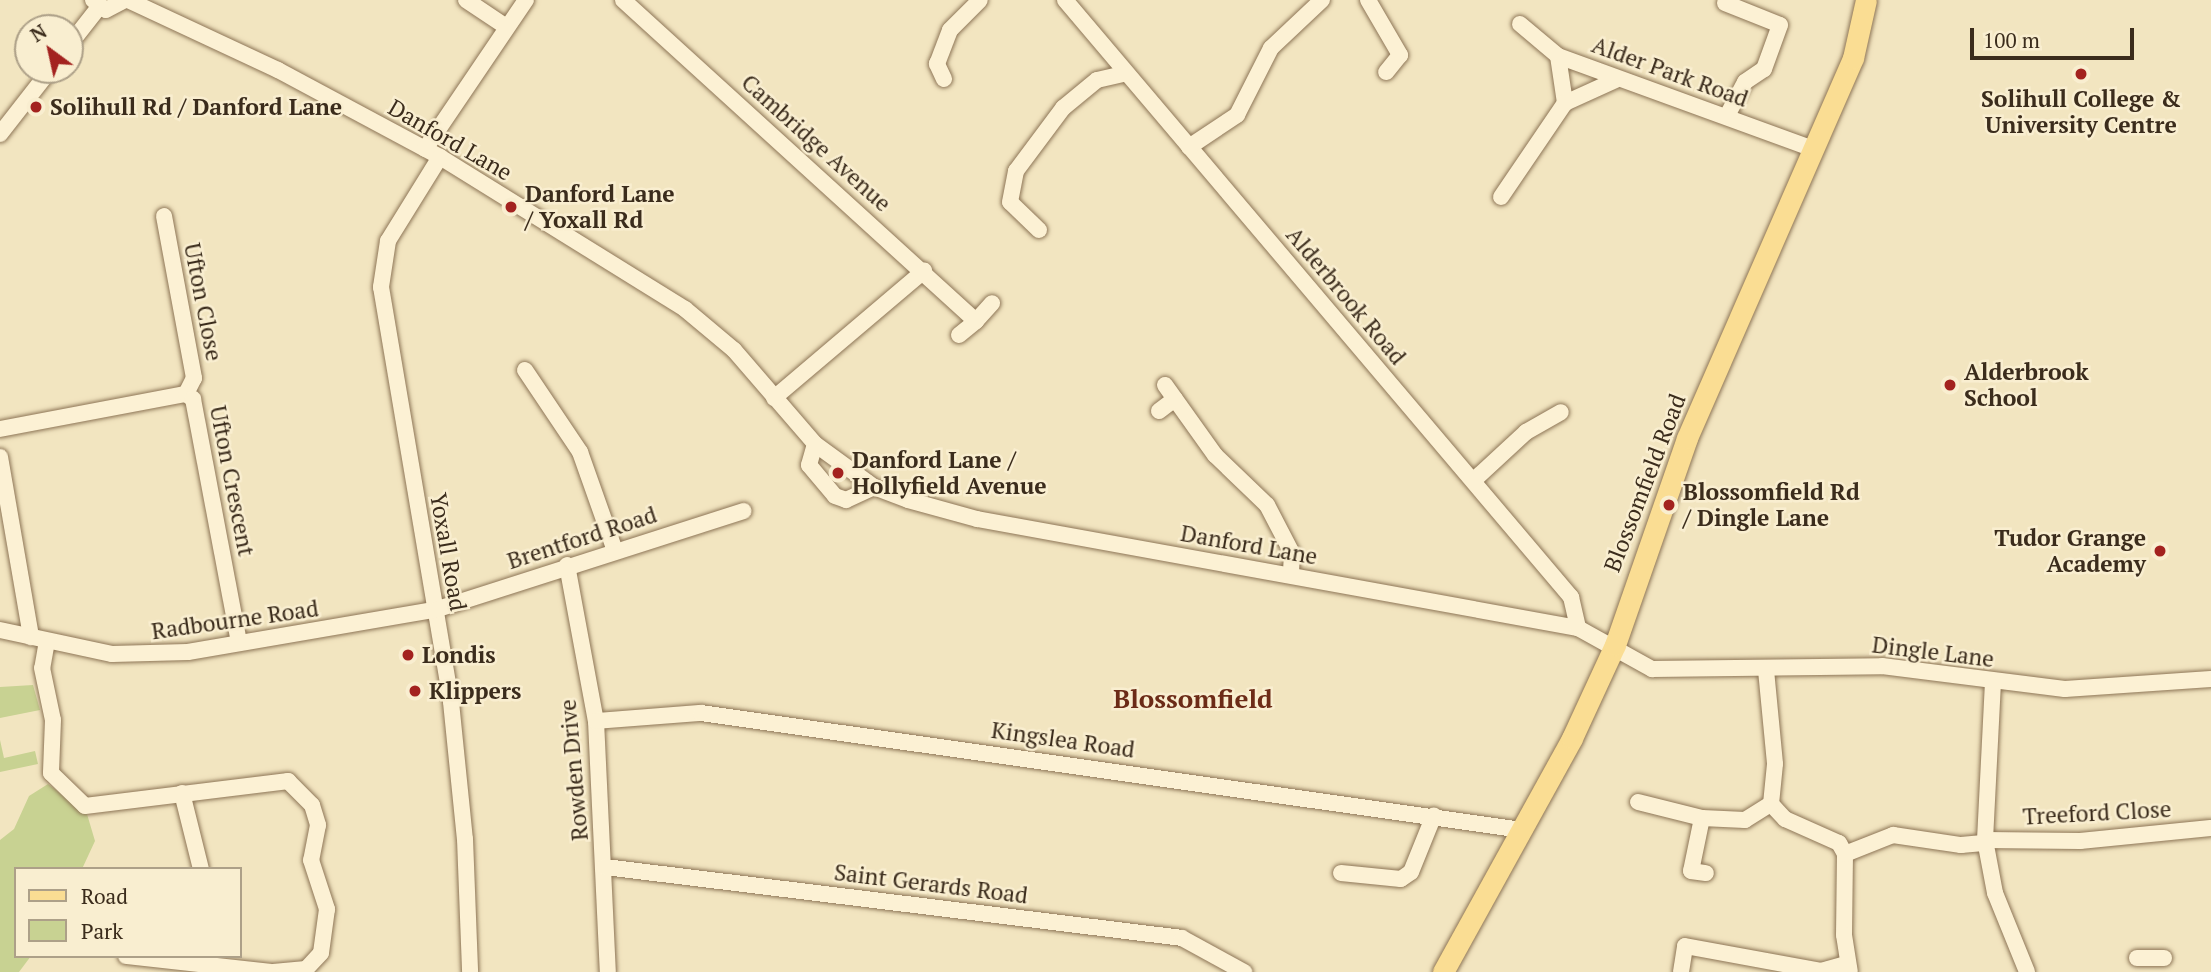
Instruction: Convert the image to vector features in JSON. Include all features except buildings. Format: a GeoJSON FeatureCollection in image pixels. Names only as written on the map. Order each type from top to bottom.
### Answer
{"type":"FeatureCollection","features":[{"type":"Feature","properties":{"kind":"main road","name":"Blossomfield Road"},"geometry":{"type":"LineString","coordinates":[[1443,972],[1522,830],[1615,645],[1687,438],[1853,58],[1866,0]]}},
{"type":"Feature","properties":{"kind":"street"},"geometry":{"type":"LineString","coordinates":[[84,22],[96,4],[112,10],[126,0]]}},
{"type":"Feature","properties":{"kind":"street","name":"Danford Lane"},"geometry":{"type":"LineString","coordinates":[[126,0],[278,69],[440,157],[701,320],[815,444],[874,487],[977,519],[1578,628],[1615,645]]}},
{"type":"Feature","properties":{"kind":"street"},"geometry":{"type":"LineString","coordinates":[[466,0],[505,26]]}},
{"type":"Feature","properties":{"kind":"street"},"geometry":{"type":"LineString","coordinates":[[425,149],[505,26],[526,0]]}},
{"type":"Feature","properties":{"kind":"street","name":"Cambridge Avenue"},"geometry":{"type":"LineString","coordinates":[[623,0],[976,321]]}},
{"type":"Feature","properties":{"kind":"street"},"geometry":{"type":"LineString","coordinates":[[944,79],[937,64],[950,30],[980,0]]}},
{"type":"Feature","properties":{"kind":"street","name":"Alderbrook Road"},"geometry":{"type":"LineString","coordinates":[[1065,0],[1124,74],[1474,480],[1571,597],[1578,628]]}},
{"type":"Feature","properties":{"kind":"street"},"geometry":{"type":"LineString","coordinates":[[1189,147],[1237,115],[1270,48],[1322,0]]}},
{"type":"Feature","properties":{"kind":"street"},"geometry":{"type":"LineString","coordinates":[[1367,0],[1400,55],[1386,72]]}},
{"type":"Feature","properties":{"kind":"street"},"geometry":{"type":"LineString","coordinates":[[1726,3],[1780,25],[1764,69],[1745,82],[1727,116]]}},
{"type":"Feature","properties":{"kind":"street","name":"Alder Park Road"},"geometry":{"type":"LineString","coordinates":[[1520,24],[1558,56],[1814,149]]}},
{"type":"Feature","properties":{"kind":"street"},"geometry":{"type":"LineString","coordinates":[[1558,56],[1565,103]]}},
{"type":"Feature","properties":{"kind":"street"},"geometry":{"type":"LineString","coordinates":[[1039,230],[1010,202],[1016,171],[1063,108],[1097,80],[1124,74]]}},
{"type":"Feature","properties":{"kind":"street"},"geometry":{"type":"LineString","coordinates":[[1501,197],[1565,103],[1618,79]]}},
{"type":"Feature","properties":{"kind":"street"},"geometry":{"type":"LineString","coordinates":[[0,134],[39,84]]}},
{"type":"Feature","properties":{"kind":"street","name":"Yoxall Road"},"geometry":{"type":"LineString","coordinates":[[440,157],[388,241],[381,286],[435,610],[465,839],[470,972]]}},
{"type":"Feature","properties":{"kind":"street","name":"Ufton Close"},"geometry":{"type":"LineString","coordinates":[[164,216],[194,378],[186,394]]}},
{"type":"Feature","properties":{"kind":"street"},"geometry":{"type":"LineString","coordinates":[[774,398],[923,271]]}},
{"type":"Feature","properties":{"kind":"street"},"geometry":{"type":"LineString","coordinates":[[959,335],[992,303]]}},
{"type":"Feature","properties":{"kind":"street"},"geometry":{"type":"LineString","coordinates":[[525,370],[580,452],[615,551]]}},
{"type":"Feature","properties":{"kind":"street"},"geometry":{"type":"LineString","coordinates":[[1165,385],[1215,456],[1267,505],[1292,553],[1290,575]]}},
{"type":"Feature","properties":{"kind":"street","name":"Ufton Crescent"},"geometry":{"type":"LineString","coordinates":[[0,429],[186,394],[198,408],[239,643]]}},
{"type":"Feature","properties":{"kind":"street"},"geometry":{"type":"LineString","coordinates":[[1160,411],[1175,399]]}},
{"type":"Feature","properties":{"kind":"street"},"geometry":{"type":"LineString","coordinates":[[1474,480],[1526,432],[1561,412]]}},
{"type":"Feature","properties":{"kind":"street"},"geometry":{"type":"LineString","coordinates":[[815,444],[809,465],[835,496],[846,500],[874,487]]}},
{"type":"Feature","properties":{"kind":"street"},"geometry":{"type":"LineString","coordinates":[[0,457],[54,720],[51,773],[59,786],[96,808],[182,793],[293,781],[305,769]]}},
{"type":"Feature","properties":{"kind":"street","name":"Brentford Road"},"geometry":{"type":"LineString","coordinates":[[435,610],[567,565],[744,511]]}},
{"type":"Feature","properties":{"kind":"street","name":"Rowden Drive"},"geometry":{"type":"LineString","coordinates":[[567,565],[596,721],[608,972]]}},
{"type":"Feature","properties":{"kind":"street","name":"Radbourne Road"},"geometry":{"type":"LineString","coordinates":[[0,630],[148,657],[435,610]]}},
{"type":"Feature","properties":{"kind":"street","name":"Dingle Lane"},"geometry":{"type":"LineString","coordinates":[[1615,645],[1652,669],[1766,670],[1882,666],[2065,689],[2211,679]]}},
{"type":"Feature","properties":{"kind":"street"},"geometry":{"type":"LineString","coordinates":[[1681,972],[1685,946],[1821,971],[1848,968],[1845,854],[1839,843],[1785,819],[1771,804],[1775,764],[1766,670]]}},
{"type":"Feature","properties":{"kind":"street"},"geometry":{"type":"LineString","coordinates":[[1993,682],[1986,841],[1995,893],[2027,972]]}},
{"type":"Feature","properties":{"kind":"street","name":"Kingslea Road"},"geometry":{"type":"LineString","coordinates":[[596,721],[701,713],[1434,815],[1522,830]]}},
{"type":"Feature","properties":{"kind":"street"},"geometry":{"type":"LineString","coordinates":[[178,958],[231,960],[272,972],[314,965],[326,924],[311,860],[317,814],[293,781]]}},
{"type":"Feature","properties":{"kind":"street"},"geometry":{"type":"LineString","coordinates":[[182,793],[200,867]]}},
{"type":"Feature","properties":{"kind":"street"},"geometry":{"type":"LineString","coordinates":[[1638,802],[1702,818],[1754,816],[1771,804]]}},
{"type":"Feature","properties":{"kind":"street"},"geometry":{"type":"LineString","coordinates":[[1341,873],[1401,879],[1411,872],[1434,815]]}},
{"type":"Feature","properties":{"kind":"street"},"geometry":{"type":"LineString","coordinates":[[1702,818],[1691,871],[1706,873]]}},
{"type":"Feature","properties":{"kind":"street","name":"Treeford Close"},"geometry":{"type":"LineString","coordinates":[[1845,854],[1893,835],[1961,845],[1986,841],[2080,841],[2210,828]]}},
{"type":"Feature","properties":{"kind":"street","name":"Saint Gerards Road"},"geometry":{"type":"LineString","coordinates":[[605,867],[1182,938],[1221,966],[1244,972]]}},
{"type":"Feature","properties":{"kind":"green space"},"geometry":{"type":"Polygon","coordinates":[[[33,685],[40,710],[0,718],[0,687],[33,685]]]}},
{"type":"Feature","properties":{"kind":"green space"},"geometry":{"type":"Polygon","coordinates":[[[0,740],[4,758],[35,751],[38,764],[0,772],[0,740]]]}},
{"type":"Feature","properties":{"kind":"green space"},"geometry":{"type":"Polygon","coordinates":[[[48,784],[87,814],[95,841],[83,867],[14,867],[14,958],[30,958],[19,972],[0,972],[0,840],[14,829],[29,796],[48,784]]]}},
{"type":"Feature","properties":{"kind":"place","name":"Solihull College & University Centre"},"geometry":{"type":"Point","coordinates":[2081,74]}},
{"type":"Feature","properties":{"kind":"place","name":"Solihull Rd / Danford Lane"},"geometry":{"type":"Point","coordinates":[36,107]}},
{"type":"Feature","properties":{"kind":"place","name":"Danford Lane / Yoxall Rd"},"geometry":{"type":"Point","coordinates":[511,207]}},
{"type":"Feature","properties":{"kind":"place","name":"Alderbrook School"},"geometry":{"type":"Point","coordinates":[1950,385]}},
{"type":"Feature","properties":{"kind":"place","name":"Danford Lane / Hollyfield Avenue"},"geometry":{"type":"Point","coordinates":[838,473]}},
{"type":"Feature","properties":{"kind":"place","name":"Blossomfield Rd / Dingle Lane"},"geometry":{"type":"Point","coordinates":[1669,505]}},
{"type":"Feature","properties":{"kind":"place","name":"Tudor Grange Academy"},"geometry":{"type":"Point","coordinates":[2160,551]}},
{"type":"Feature","properties":{"kind":"place","name":"Londis"},"geometry":{"type":"Point","coordinates":[408,655]}},
{"type":"Feature","properties":{"kind":"place","name":"Klippers"},"geometry":{"type":"Point","coordinates":[415,691]}},
{"type":"Feature","properties":{"kind":"district","name":"Blossomfield"},"geometry":{"type":"Point","coordinates":[1193,699]}}]}
